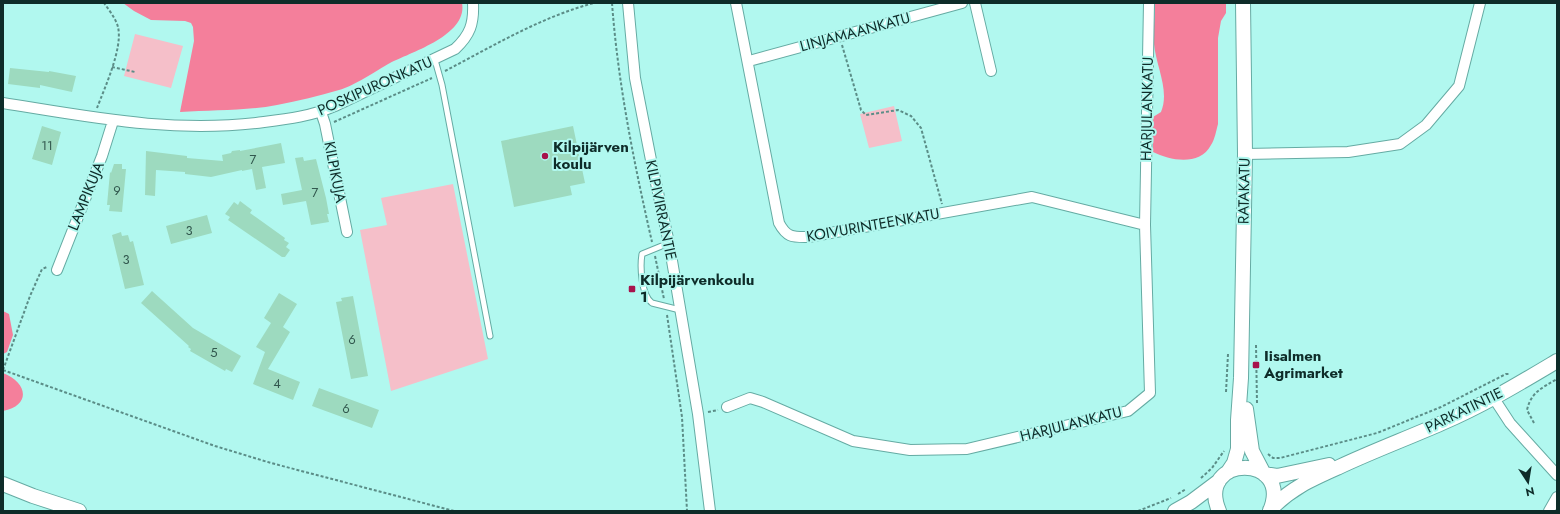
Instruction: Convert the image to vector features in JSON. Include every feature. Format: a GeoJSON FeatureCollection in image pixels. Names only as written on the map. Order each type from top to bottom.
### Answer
{"type":"FeatureCollection","features":[{"type":"Feature","properties":{"kind":"street","name":"POSKIPURONKATU"},"geometry":{"type":"LineString","coordinates":[[3,103],[113,121],[186,127],[250,124],[291,119],[321,112],[435,60],[455,49],[466,39],[469,32],[473,3]]}},
{"type":"Feature","properties":{"kind":"street","name":"KILPIVIRRANTIE"},"geometry":{"type":"LineString","coordinates":[[628,3],[636,78],[650,160],[669,243],[698,414],[710,511]]}},
{"type":"Feature","properties":{"kind":"street","name":"KOIVURINTEENKATU"},"geometry":{"type":"LineString","coordinates":[[736,3],[749,61],[779,224],[784,232],[794,237],[808,237],[1032,197],[1145,225]]}},
{"type":"Feature","properties":{"kind":"street","name":"LINJAMAANKATU"},"geometry":{"type":"LineString","coordinates":[[749,61],[962,3]]}},
{"type":"Feature","properties":{"kind":"street"},"geometry":{"type":"LineString","coordinates":[[975,3],[991,71]]}},
{"type":"Feature","properties":{"kind":"street","name":"HARJULANKATU"},"geometry":{"type":"LineString","coordinates":[[727,407],[750,398],[763,402],[853,441],[910,450],[967,449],[1128,411],[1150,393],[1145,225],[1148,3]]}},
{"type":"Feature","properties":{"kind":"street","name":"RATAKATU"},"geometry":{"type":"LineString","coordinates":[[1224,477],[1234,464],[1238,449],[1238,420],[1241,378],[1244,154],[1243,3]]}},
{"type":"Feature","properties":{"kind":"street"},"geometry":{"type":"LineString","coordinates":[[1244,154],[1348,152],[1400,144],[1426,125],[1459,86],[1480,3]]}},
{"type":"Feature","properties":{"kind":"street","name":"KILPIKUJA"},"geometry":{"type":"LineString","coordinates":[[321,112],[325,124],[347,232]]}},
{"type":"Feature","properties":{"kind":"street","name":"LAMPIKUJA"},"geometry":{"type":"LineString","coordinates":[[57,270],[102,156],[113,121]]}},
{"type":"Feature","properties":{"kind":"street","name":"PARKATINTIE"},"geometry":{"type":"LineString","coordinates":[[1270,511],[1282,498],[1297,487],[1368,453],[1444,422],[1493,397],[1557,361]]}},
{"type":"Feature","properties":{"kind":"street","name":"RATAKATU"},"geometry":{"type":"LineString","coordinates":[[1241,378],[1252,451],[1264,474],[1272,484],[1274,493],[1274,502],[1270,511]]}},
{"type":"Feature","properties":{"kind":"street"},"geometry":{"type":"LineString","coordinates":[[1493,397],[1510,423],[1557,475]]}},
{"type":"Feature","properties":{"kind":"street","name":"PARKATINTIE"},"geometry":{"type":"LineString","coordinates":[[1224,477],[1238,468],[1246,467],[1253,468],[1264,474],[1277,476],[1290,474],[1336,463],[1368,453]]}},
{"type":"Feature","properties":{"kind":"street"},"geometry":{"type":"LineString","coordinates":[[1175,511],[1191,502],[1224,477]]}},
{"type":"Feature","properties":{"kind":"street"},"geometry":{"type":"LineString","coordinates":[[1219,511],[1215,496],[1224,477]]}},
{"type":"Feature","properties":{"kind":"street"},"geometry":{"type":"LineString","coordinates":[[3,484],[33,496],[79,511]]}},
{"type":"Feature","properties":{"kind":"street"},"geometry":{"type":"LineString","coordinates":[[1549,511],[1557,497]]}},
{"type":"Feature","properties":{"kind":"lane"},"geometry":{"type":"LineString","coordinates":[[435,60],[440,74],[490,336]]}},
{"type":"Feature","properties":{"kind":"lane"},"geometry":{"type":"LineString","coordinates":[[669,243],[642,254],[640,264],[644,293],[648,300],[652,303],[680,310]]}},
{"type":"Feature","properties":{"kind":"path"},"geometry":{"type":"LineString","coordinates":[[97,110],[118,45],[118,31],[114,19],[104,3]]}},
{"type":"Feature","properties":{"kind":"path"},"geometry":{"type":"LineString","coordinates":[[325,124],[338,121],[440,74],[508,38],[564,12],[594,3]]}},
{"type":"Feature","properties":{"kind":"path"},"geometry":{"type":"LineString","coordinates":[[839,36],[861,110],[866,115],[871,115],[898,110],[911,116],[922,128],[945,212]]}},
{"type":"Feature","properties":{"kind":"path"},"geometry":{"type":"LineString","coordinates":[[112,67],[135,72]]}},
{"type":"Feature","properties":{"kind":"path"},"geometry":{"type":"LineString","coordinates":[[57,270],[47,266],[42,269],[30,296],[3,370],[216,446],[271,463],[454,511]]}},
{"type":"Feature","properties":{"kind":"path"},"geometry":{"type":"LineString","coordinates":[[1256,344],[1258,409]]}},
{"type":"Feature","properties":{"kind":"path"},"geometry":{"type":"LineString","coordinates":[[1265,450],[1267,454],[1273,458],[1280,458],[1377,433],[1441,407],[1506,374],[1531,376],[1538,391]]}},
{"type":"Feature","properties":{"kind":"path"},"geometry":{"type":"LineString","coordinates":[[1534,423],[1527,410],[1529,400],[1538,391],[1557,379]]}},
{"type":"Feature","properties":{"kind":"path"},"geometry":{"type":"LineString","coordinates":[[1196,482],[1212,468],[1224,450],[1238,449]]}},
{"type":"Feature","properties":{"kind":"path"},"geometry":{"type":"LineString","coordinates":[[1138,511],[1172,497],[1191,486]]}},
{"type":"Feature","properties":{"kind":"shaded area"},"geometry":{"type":"Polygon","coordinates":[[[123,3],[462,3],[461,14],[456,24],[436,41],[390,63],[345,88],[265,107],[180,112],[194,41],[193,27],[191,23],[185,21],[151,20],[123,3]]]}},
{"type":"Feature","properties":{"kind":"shaded area"},"geometry":{"type":"Polygon","coordinates":[[[1155,3],[1226,3],[1226,13],[1221,21],[1218,38],[1218,124],[1211,145],[1206,152],[1193,159],[1185,160],[1168,158],[1153,152],[1153,117],[1161,112],[1164,96],[1162,78],[1154,44],[1155,3]]]}},
{"type":"Feature","properties":{"kind":"shaded area"},"geometry":{"type":"Polygon","coordinates":[[[135,34],[183,46],[171,88],[124,76],[135,34]]]}},
{"type":"Feature","properties":{"kind":"shaded area"},"geometry":{"type":"Polygon","coordinates":[[[894,106],[902,141],[869,148],[860,114],[894,106]]]}},
{"type":"Feature","properties":{"kind":"shaded area"},"geometry":{"type":"Polygon","coordinates":[[[453,184],[488,359],[391,391],[360,230],[387,225],[381,198],[453,184]]]}},
{"type":"Feature","properties":{"kind":"shaded area"},"geometry":{"type":"Polygon","coordinates":[[[3,311],[9,314],[13,335],[7,352],[3,354],[3,311]]]}},
{"type":"Feature","properties":{"kind":"shaded area"},"geometry":{"type":"Polygon","coordinates":[[[3,373],[17,382],[23,393],[19,404],[3,411],[3,373]]]}},
{"type":"Feature","properties":{"kind":"building"},"geometry":{"type":"Polygon","coordinates":[[[10,68],[49,71],[76,76],[72,92],[40,85],[40,88],[8,84],[10,68]]]}},
{"type":"Feature","properties":{"kind":"building"},"geometry":{"type":"Polygon","coordinates":[[[42,126],[61,132],[52,165],[32,159],[42,126]]]}},
{"type":"Feature","properties":{"kind":"building"},"geometry":{"type":"Polygon","coordinates":[[[573,126],[585,183],[570,186],[572,195],[514,207],[501,141],[573,126]]]}},
{"type":"Feature","properties":{"kind":"building"},"geometry":{"type":"Polygon","coordinates":[[[281,143],[285,163],[262,167],[266,188],[256,190],[252,169],[211,177],[185,174],[185,172],[156,170],[155,196],[145,195],[146,151],[187,156],[187,158],[223,161],[222,155],[231,153],[232,151],[240,151],[281,143]]]}},
{"type":"Feature","properties":{"kind":"building"},"geometry":{"type":"Polygon","coordinates":[[[303,157],[304,161],[316,159],[326,198],[329,222],[311,225],[306,201],[283,205],[281,194],[302,190],[295,158],[303,157]]]}},
{"type":"Feature","properties":{"kind":"building"},"geometry":{"type":"Polygon","coordinates":[[[114,164],[122,164],[122,169],[126,169],[122,212],[109,211],[110,205],[107,205],[110,172],[111,173],[114,164]]]}},
{"type":"Feature","properties":{"kind":"building"},"geometry":{"type":"Polygon","coordinates":[[[240,201],[252,210],[250,213],[285,238],[284,240],[289,243],[286,247],[290,250],[285,257],[282,257],[228,220],[230,217],[225,214],[234,202],[238,205],[240,201]]]}},
{"type":"Feature","properties":{"kind":"building"},"geometry":{"type":"Polygon","coordinates":[[[207,215],[212,233],[171,244],[166,226],[207,215]]]}},
{"type":"Feature","properties":{"kind":"building"},"geometry":{"type":"Polygon","coordinates":[[[121,232],[122,236],[128,235],[130,242],[133,241],[144,285],[125,289],[112,235],[121,232]]]}},
{"type":"Feature","properties":{"kind":"building"},"geometry":{"type":"Polygon","coordinates":[[[152,291],[193,328],[241,356],[232,372],[226,369],[225,371],[190,351],[191,349],[188,347],[189,346],[141,303],[152,291]]]}},
{"type":"Feature","properties":{"kind":"building"},"geometry":{"type":"Polygon","coordinates":[[[279,293],[297,304],[283,327],[290,332],[268,369],[300,382],[293,400],[253,384],[265,352],[256,347],[271,323],[264,318],[279,293]]]}},
{"type":"Feature","properties":{"kind":"building"},"geometry":{"type":"Polygon","coordinates":[[[353,296],[368,376],[351,379],[336,302],[342,301],[341,298],[353,296]]]}},
{"type":"Feature","properties":{"kind":"building"},"geometry":{"type":"Polygon","coordinates":[[[319,388],[379,410],[372,428],[312,406],[319,388]]]}},
{"type":"Feature","properties":{"kind":"place","name":"Kilpijärven koulu"},"geometry":{"type":"Point","coordinates":[545,156]}},
{"type":"Feature","properties":{"kind":"place","name":"Kilpijärvenkoulu 1"},"geometry":{"type":"Point","coordinates":[632,289]}},
{"type":"Feature","properties":{"kind":"place","name":"Iisalmen Agrimarket"},"geometry":{"type":"Point","coordinates":[1256,365]}}]}
